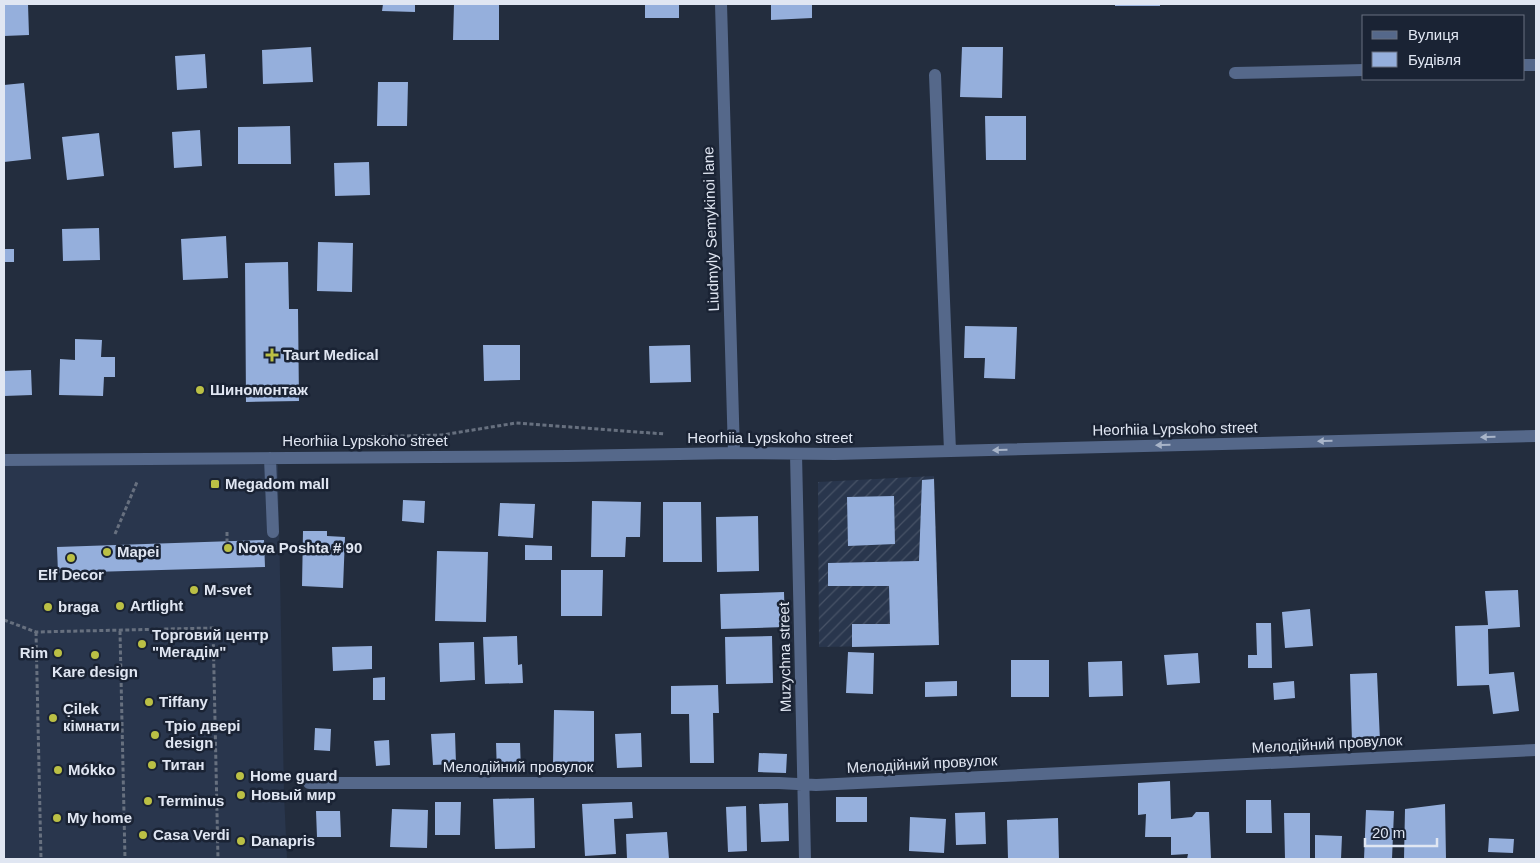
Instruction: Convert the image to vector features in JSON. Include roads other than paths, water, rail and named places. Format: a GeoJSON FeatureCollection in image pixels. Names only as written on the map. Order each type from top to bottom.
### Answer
{"type":"FeatureCollection","features":[{"type":"Feature","properties":{"kind":"street","name":"Liudmyly Semykinoi lane"},"geometry":{"type":"LineString","coordinates":[[721,4],[734,453]]}},
{"type":"Feature","properties":{"kind":"street"},"geometry":{"type":"LineString","coordinates":[[1235,73],[1362,70]]}},
{"type":"Feature","properties":{"kind":"street"},"geometry":{"type":"LineString","coordinates":[[935,75],[950,451]]}},
{"type":"Feature","properties":{"kind":"street","name":"Heorhiia Lypskoho street"},"geometry":{"type":"LineString","coordinates":[[4,460],[796,454],[1536,436]]}},
{"type":"Feature","properties":{"kind":"street","name":"Muzychna street"},"geometry":{"type":"LineString","coordinates":[[796,454],[805,859]]}},
{"type":"Feature","properties":{"kind":"street"},"geometry":{"type":"LineString","coordinates":[[270,458],[273,532]]}},
{"type":"Feature","properties":{"kind":"street","name":"Мелодійний провулок"},"geometry":{"type":"LineString","coordinates":[[309,783],[779,783],[804,785],[1536,750]]}},
{"type":"Feature","properties":{"kind":"place","name":"Taurt Medical"},"geometry":{"type":"Point","coordinates":[272,355]}},
{"type":"Feature","properties":{"kind":"place","name":"Шиномонтаж"},"geometry":{"type":"Point","coordinates":[200,390]}},
{"type":"Feature","properties":{"kind":"place","name":"Megadom mall"},"geometry":{"type":"Point","coordinates":[215,484]}},
{"type":"Feature","properties":{"kind":"place","name":"Nova Poshta # 90"},"geometry":{"type":"Point","coordinates":[228,548]}},
{"type":"Feature","properties":{"kind":"place","name":"Mapei"},"geometry":{"type":"Point","coordinates":[107,552]}},
{"type":"Feature","properties":{"kind":"place","name":"Elf Decor"},"geometry":{"type":"Point","coordinates":[71,558]}},
{"type":"Feature","properties":{"kind":"place","name":"M-svet"},"geometry":{"type":"Point","coordinates":[194,590]}},
{"type":"Feature","properties":{"kind":"place","name":"Artlight"},"geometry":{"type":"Point","coordinates":[120,606]}},
{"type":"Feature","properties":{"kind":"place","name":"braga"},"geometry":{"type":"Point","coordinates":[48,607]}},
{"type":"Feature","properties":{"kind":"place","name":"Торговий центр \"Мегадім\""},"geometry":{"type":"Point","coordinates":[142,644]}},
{"type":"Feature","properties":{"kind":"place","name":"Rim"},"geometry":{"type":"Point","coordinates":[58,653]}},
{"type":"Feature","properties":{"kind":"place","name":"Kare design"},"geometry":{"type":"Point","coordinates":[95,655]}},
{"type":"Feature","properties":{"kind":"place","name":"Tiffany"},"geometry":{"type":"Point","coordinates":[149,702]}},
{"type":"Feature","properties":{"kind":"place","name":"C̣ilek кімнати"},"geometry":{"type":"Point","coordinates":[53,718]}},
{"type":"Feature","properties":{"kind":"place","name":"Тріо двері design"},"geometry":{"type":"Point","coordinates":[155,735]}},
{"type":"Feature","properties":{"kind":"place","name":"Титан"},"geometry":{"type":"Point","coordinates":[152,765]}},
{"type":"Feature","properties":{"kind":"place","name":"Mókko"},"geometry":{"type":"Point","coordinates":[58,770]}},
{"type":"Feature","properties":{"kind":"place","name":"Home guard"},"geometry":{"type":"Point","coordinates":[240,776]}},
{"type":"Feature","properties":{"kind":"place","name":"Новый мир"},"geometry":{"type":"Point","coordinates":[241,795]}},
{"type":"Feature","properties":{"kind":"place","name":"Terminus"},"geometry":{"type":"Point","coordinates":[148,801]}},
{"type":"Feature","properties":{"kind":"place","name":"My home"},"geometry":{"type":"Point","coordinates":[57,818]}},
{"type":"Feature","properties":{"kind":"place","name":"Casa Verdi"},"geometry":{"type":"Point","coordinates":[143,835]}},
{"type":"Feature","properties":{"kind":"place","name":"Danapris"},"geometry":{"type":"Point","coordinates":[241,841]}}]}
